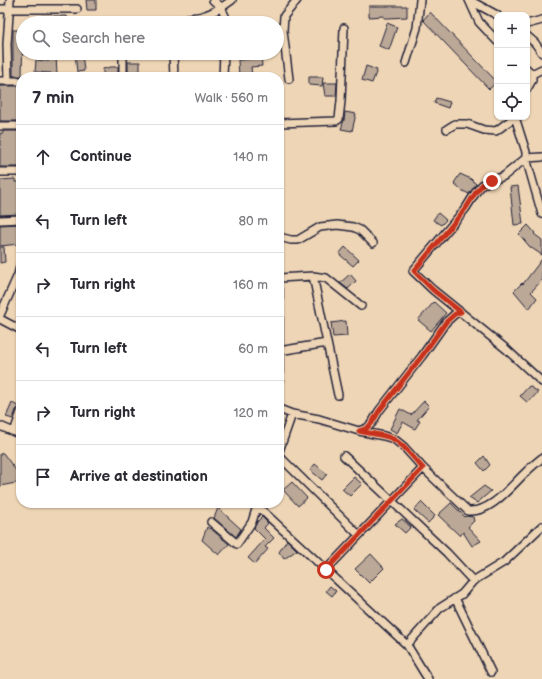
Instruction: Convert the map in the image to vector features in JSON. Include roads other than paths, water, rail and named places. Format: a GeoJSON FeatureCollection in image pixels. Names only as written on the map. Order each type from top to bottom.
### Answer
{"type":"FeatureCollection","features":[{"type":"Feature","properties":{"kind":"street"},"geometry":{"type":"LineString","coordinates":[[8,81],[4,44],[10,9],[10,0]]}},
{"type":"Feature","properties":{"kind":"street"},"geometry":{"type":"LineString","coordinates":[[213,0],[221,7],[225,16]]}},
{"type":"Feature","properties":{"kind":"street"},"geometry":{"type":"LineString","coordinates":[[204,16],[232,0]]}},
{"type":"Feature","properties":{"kind":"street"},"geometry":{"type":"LineString","coordinates":[[284,16],[297,0]]}},
{"type":"Feature","properties":{"kind":"street"},"geometry":{"type":"LineString","coordinates":[[406,63],[418,28],[420,0]]}},
{"type":"Feature","properties":{"kind":"street"},"geometry":{"type":"LineString","coordinates":[[469,0],[494,13]]}},
{"type":"Feature","properties":{"kind":"street"},"geometry":{"type":"LineString","coordinates":[[469,0],[479,22],[494,38]]}},
{"type":"Feature","properties":{"kind":"street"},"geometry":{"type":"LineString","coordinates":[[0,9],[77,10]]}},
{"type":"Feature","properties":{"kind":"street"},"geometry":{"type":"LineString","coordinates":[[530,23],[542,20]]}},
{"type":"Feature","properties":{"kind":"street"},"geometry":{"type":"LineString","coordinates":[[284,123],[336,121],[339,119],[344,28]]}},
{"type":"Feature","properties":{"kind":"street"},"geometry":{"type":"LineString","coordinates":[[284,39],[289,79]]}},
{"type":"Feature","properties":{"kind":"street"},"geometry":{"type":"LineString","coordinates":[[530,39],[542,54]]}},
{"type":"Feature","properties":{"kind":"street"},"geometry":{"type":"LineString","coordinates":[[123,60],[123,72]]}},
{"type":"Feature","properties":{"kind":"street"},"geometry":{"type":"LineString","coordinates":[[173,60],[174,72]]}},
{"type":"Feature","properties":{"kind":"street"},"geometry":{"type":"LineString","coordinates":[[223,72],[224,60]]}},
{"type":"Feature","properties":{"kind":"street"},"geometry":{"type":"LineString","coordinates":[[530,84],[532,80],[530,71],[542,69]]}},
{"type":"Feature","properties":{"kind":"street"},"geometry":{"type":"LineString","coordinates":[[0,81],[16,81]]}},
{"type":"Feature","properties":{"kind":"street"},"geometry":{"type":"LineString","coordinates":[[447,129],[455,124],[467,124],[484,130],[496,131],[511,120]]}},
{"type":"Feature","properties":{"kind":"street"},"geometry":{"type":"LineString","coordinates":[[516,120],[542,214]]}},
{"type":"Feature","properties":{"kind":"street"},"geometry":{"type":"LineString","coordinates":[[0,126],[16,126]]}},
{"type":"Feature","properties":{"kind":"street"},"geometry":{"type":"LineString","coordinates":[[542,157],[526,158],[504,176],[483,184],[466,208],[414,271],[433,290],[505,348],[542,382]]}},
{"type":"Feature","properties":{"kind":"street"},"geometry":{"type":"LineString","coordinates":[[0,172],[16,172]]}},
{"type":"Feature","properties":{"kind":"street"},"geometry":{"type":"LineString","coordinates":[[0,220],[16,219]]}},
{"type":"Feature","properties":{"kind":"street"},"geometry":{"type":"LineString","coordinates":[[284,238],[298,240],[320,227],[337,225],[353,227],[360,230],[373,243]]}},
{"type":"Feature","properties":{"kind":"street"},"geometry":{"type":"LineString","coordinates":[[313,276],[338,395]]}},
{"type":"Feature","properties":{"kind":"street"},"geometry":{"type":"LineString","coordinates":[[284,278],[313,276],[326,278],[361,306]]}},
{"type":"Feature","properties":{"kind":"street"},"geometry":{"type":"LineString","coordinates":[[0,315],[16,279]]}},
{"type":"Feature","properties":{"kind":"street"},"geometry":{"type":"LineString","coordinates":[[359,431],[367,428],[372,423],[379,411],[422,356],[446,322],[455,314],[461,312]]}},
{"type":"Feature","properties":{"kind":"street"},"geometry":{"type":"LineString","coordinates":[[0,319],[16,327]]}},
{"type":"Feature","properties":{"kind":"street"},"geometry":{"type":"LineString","coordinates":[[284,350],[328,343]]}},
{"type":"Feature","properties":{"kind":"street"},"geometry":{"type":"LineString","coordinates":[[284,411],[394,439],[404,447],[423,468],[468,511],[472,512],[491,504],[502,497],[525,472],[542,458]]}},
{"type":"Feature","properties":{"kind":"street"},"geometry":{"type":"LineString","coordinates":[[284,437],[292,414]]}},
{"type":"Feature","properties":{"kind":"street"},"geometry":{"type":"LineString","coordinates":[[0,426],[16,433]]}},
{"type":"Feature","properties":{"kind":"street"},"geometry":{"type":"LineString","coordinates":[[344,456],[474,581]]}},
{"type":"Feature","properties":{"kind":"street"},"geometry":{"type":"LineString","coordinates":[[284,461],[359,535]]}},
{"type":"Feature","properties":{"kind":"street"},"geometry":{"type":"LineString","coordinates":[[326,570],[423,468]]}},
{"type":"Feature","properties":{"kind":"street"},"geometry":{"type":"LineString","coordinates":[[211,522],[237,544],[252,522],[256,508]]}},
{"type":"Feature","properties":{"kind":"street"},"geometry":{"type":"LineString","coordinates":[[261,508],[407,645],[428,679]]}},
{"type":"Feature","properties":{"kind":"street"},"geometry":{"type":"LineString","coordinates":[[407,645],[440,608],[462,594],[474,581],[504,562],[542,526]]}},
{"type":"Feature","properties":{"kind":"street"},"geometry":{"type":"LineString","coordinates":[[455,598],[491,672]]}}]}
